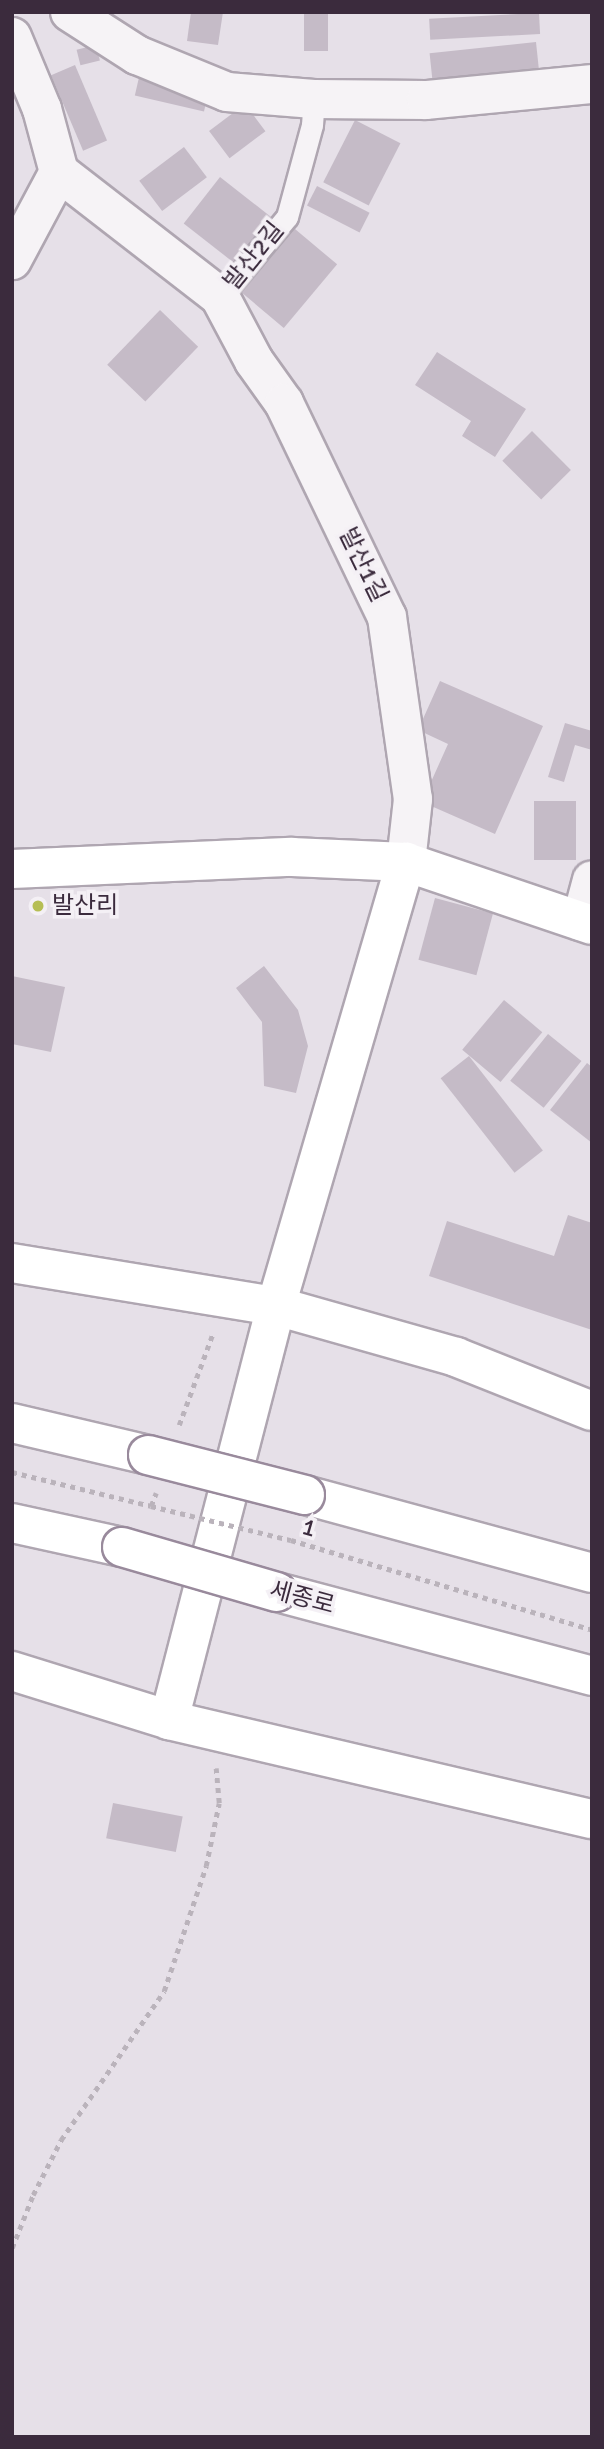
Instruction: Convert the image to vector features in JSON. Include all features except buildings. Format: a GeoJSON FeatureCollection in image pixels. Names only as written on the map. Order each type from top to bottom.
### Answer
{"type":"FeatureCollection","features":[{"type":"Feature","properties":{"kind":"main road"},"geometry":{"type":"LineString","coordinates":[[12,869],[292,858],[405,862],[586,923]]}},
{"type":"Feature","properties":{"kind":"main road"},"geometry":{"type":"LineString","coordinates":[[169,1720],[276,1306],[405,862]]}},
{"type":"Feature","properties":{"kind":"main road"},"geometry":{"type":"LineString","coordinates":[[12,1263],[276,1306],[456,1357],[592,1410]]}},
{"type":"Feature","properties":{"kind":"main road","name":"1"},"geometry":{"type":"LineString","coordinates":[[12,1423],[154,1467],[305,1495],[592,1573]]}},
{"type":"Feature","properties":{"kind":"main road","name":"세종로"},"geometry":{"type":"LineString","coordinates":[[12,1523],[122,1547],[277,1592],[592,1676]]}},
{"type":"Feature","properties":{"kind":"main road"},"geometry":{"type":"LineString","coordinates":[[12,1671],[169,1720],[592,1819]]}},
{"type":"Feature","properties":{"kind":"street"},"geometry":{"type":"LineString","coordinates":[[70,12],[137,55],[227,92],[314,99],[426,100],[592,84]]}},
{"type":"Feature","properties":{"kind":"street"},"geometry":{"type":"LineString","coordinates":[[12,37],[41,110],[60,172],[12,260]]}},
{"type":"Feature","properties":{"kind":"street","name":"발산2길"},"geometry":{"type":"LineString","coordinates":[[60,172],[220,298]]}},
{"type":"Feature","properties":{"kind":"street","name":"발산1길"},"geometry":{"type":"LineString","coordinates":[[220,298],[254,361],[284,403],[387,617],[413,799],[405,862]]}},
{"type":"Feature","properties":{"kind":"street"},"geometry":{"type":"LineString","coordinates":[[586,923],[592,880]]}},
{"type":"Feature","properties":{"kind":"lane","name":"발산2길"},"geometry":{"type":"LineString","coordinates":[[220,298],[287,217],[312,125],[314,99]]}},
{"type":"Feature","properties":{"kind":"path"},"geometry":{"type":"LineString","coordinates":[[178,1427],[210,1334],[221,1329]]}},
{"type":"Feature","properties":{"kind":"path"},"geometry":{"type":"LineString","coordinates":[[151,1506],[154,1467]]}},
{"type":"Feature","properties":{"kind":"path","name":"1"},"geometry":{"type":"LineString","coordinates":[[12,1472],[291,1540],[592,1630]]}},
{"type":"Feature","properties":{"kind":"path"},"geometry":{"type":"LineString","coordinates":[[12,2248],[33,2195],[61,2140],[164,1991],[174,1967],[206,1866],[219,1803],[217,1769],[211,1761]]}},
{"type":"Feature","properties":{"kind":"place","name":"발산리"},"geometry":{"type":"Point","coordinates":[38,906]}}]}
